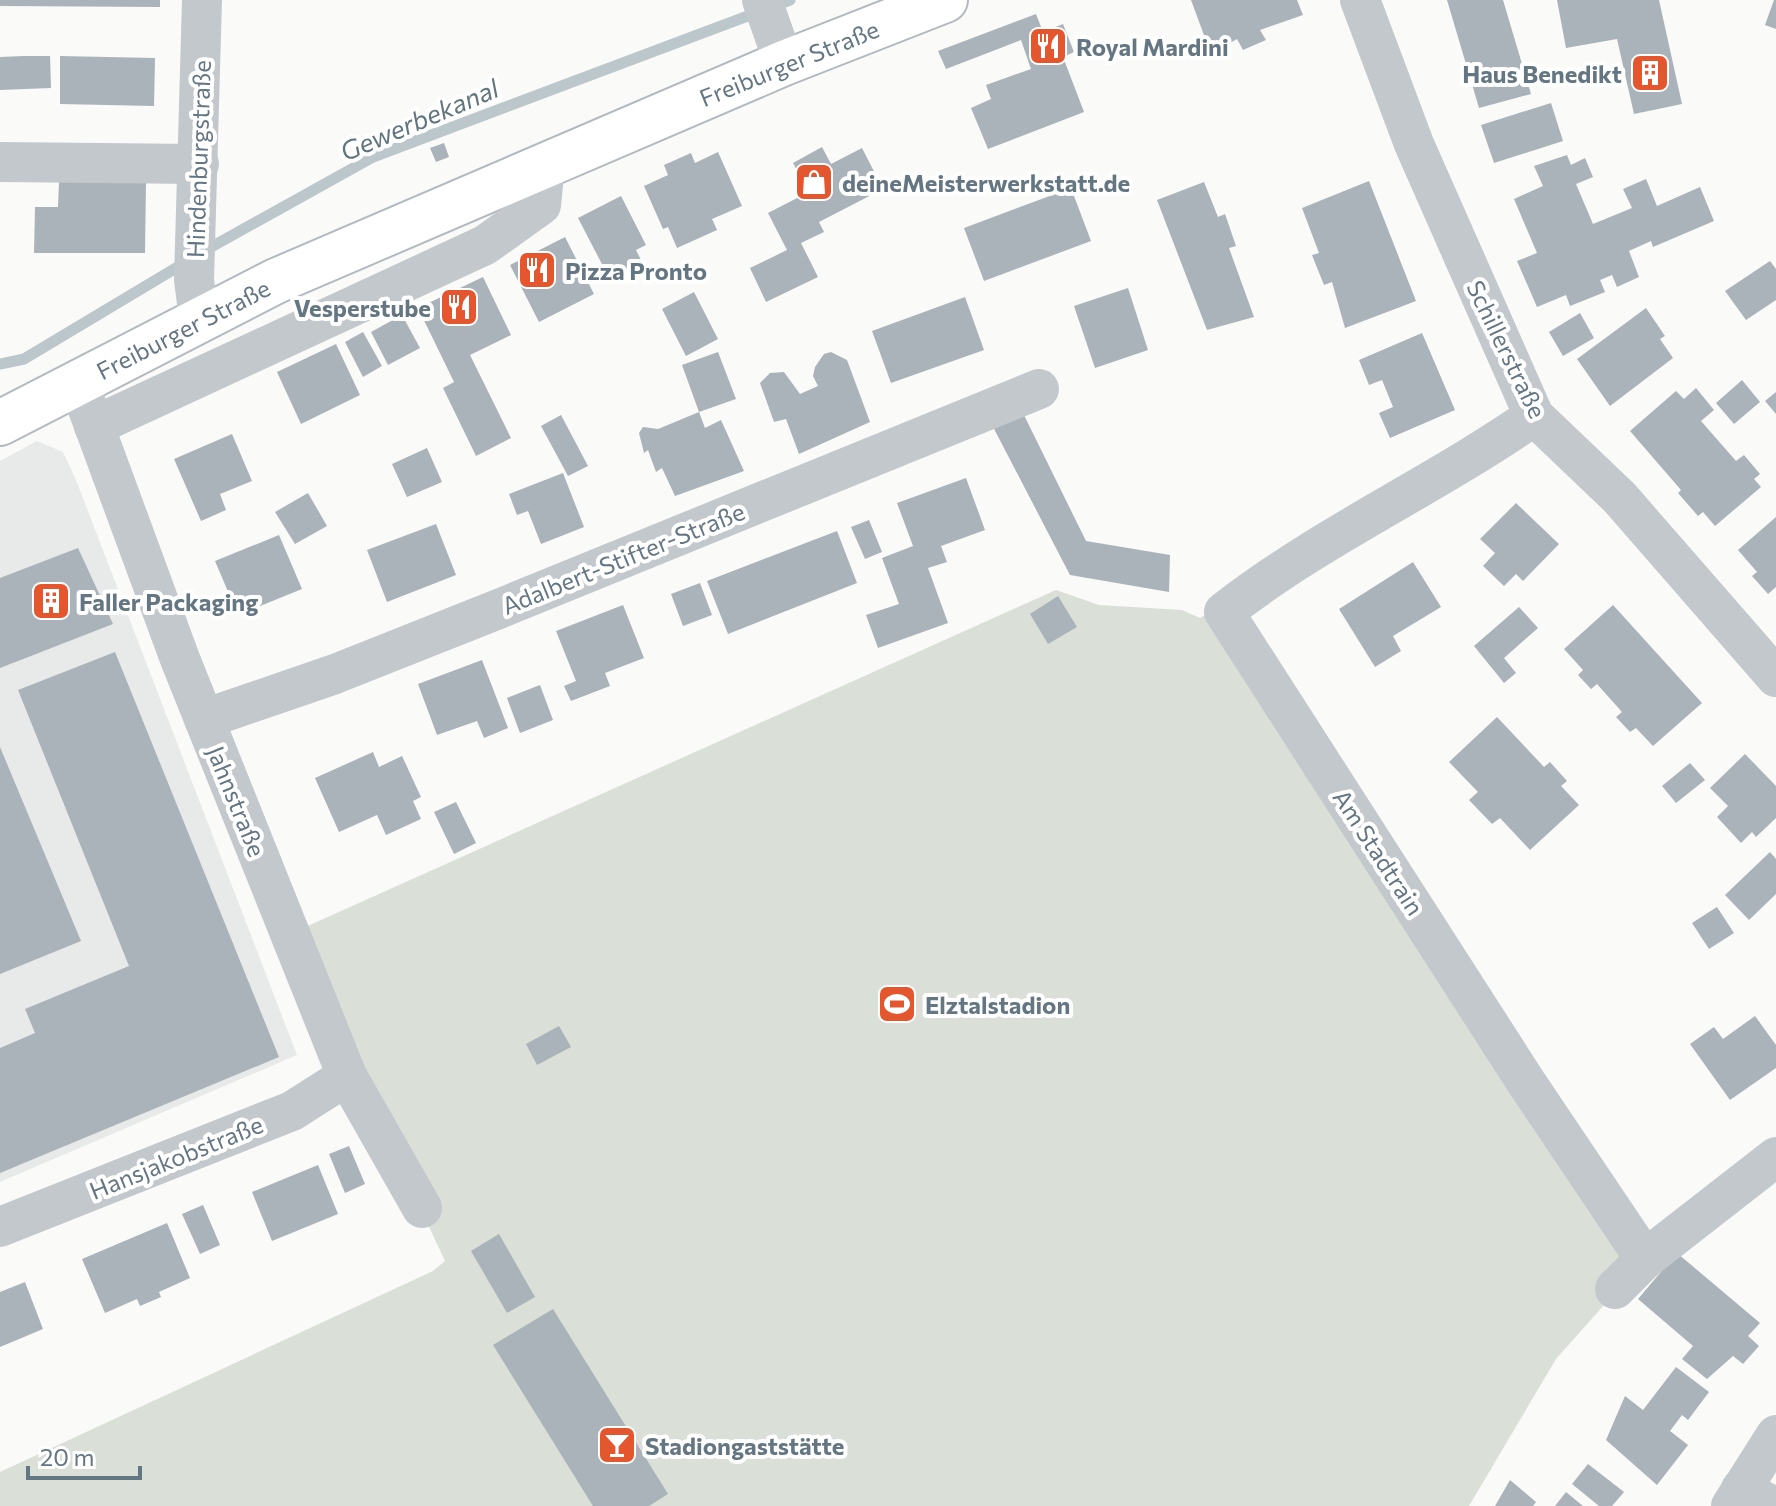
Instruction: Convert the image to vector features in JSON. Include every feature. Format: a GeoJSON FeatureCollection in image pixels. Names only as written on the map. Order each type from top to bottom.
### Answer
{"type":"FeatureCollection","features":[{"type":"Feature","properties":{"kind":"street","name":"Hindenburgstraße"},"geometry":{"type":"LineString","coordinates":[[197,299],[202,0]]}},
{"type":"Feature","properties":{"kind":"street","name":"Freiburger Straße"},"geometry":{"type":"LineString","coordinates":[[0,423],[78,382],[197,299],[545,165],[773,32],[945,0]]}},
{"type":"Feature","properties":{"kind":"street","name":"Schillerstraße"},"geometry":{"type":"LineString","coordinates":[[1360,0],[1414,144],[1534,416],[1620,498],[1776,677]]}},
{"type":"Feature","properties":{"kind":"street"},"geometry":{"type":"LineString","coordinates":[[0,162],[199,164]]}},
{"type":"Feature","properties":{"kind":"street","name":"Freiburger Straße"},"geometry":{"type":"LineString","coordinates":[[94,426],[485,245],[541,205],[545,165]]}},
{"type":"Feature","properties":{"kind":"street","name":"Jahnstraße"},"geometry":{"type":"LineString","coordinates":[[78,382],[204,719],[347,1076],[422,1208]]}},
{"type":"Feature","properties":{"kind":"street","name":"Adalbert-Stifter-Straße"},"geometry":{"type":"LineString","coordinates":[[204,719],[335,674],[1039,389]]}},
{"type":"Feature","properties":{"kind":"street","name":"Am Stadtrain"},"geometry":{"type":"LineString","coordinates":[[1534,416],[1485,451],[1297,559],[1224,612],[1526,1082],[1645,1259]]}},
{"type":"Feature","properties":{"kind":"street","name":"Hansjakobstraße"},"geometry":{"type":"LineString","coordinates":[[0,1227],[292,1111],[347,1076]]}},
{"type":"Feature","properties":{"kind":"street"},"geometry":{"type":"LineString","coordinates":[[1615,1289],[1645,1259],[1776,1157]]}},
{"type":"Feature","properties":{"kind":"street"},"geometry":{"type":"LineString","coordinates":[[1748,1500],[1776,1435]]}},
{"type":"Feature","properties":{"kind":"shaded area"},"geometry":{"type":"Polygon","coordinates":[[[37,441],[63,452],[76,480],[297,1055],[0,1182],[0,461],[37,441]]]}},
{"type":"Feature","properties":{"kind":"shaded area","name":"Elztalstadion"},"geometry":{"type":"Polygon","coordinates":[[[1056,590],[1099,605],[1182,610],[1200,618],[1206,614],[1645,1259],[1556,1359],[1469,1506],[0,1506],[0,1472],[433,1271],[445,1261],[292,933],[1056,590]]]}},
{"type":"Feature","properties":{"kind":"building"},"geometry":{"type":"Polygon","coordinates":[[[0,0],[160,0],[160,7],[0,6],[0,0]]]}},
{"type":"Feature","properties":{"kind":"building"},"geometry":{"type":"Polygon","coordinates":[[[1191,0],[1297,0],[1303,15],[1260,30],[1266,40],[1243,50],[1237,39],[1211,54],[1191,0]]]}},
{"type":"Feature","properties":{"kind":"building"},"geometry":{"type":"Polygon","coordinates":[[[1447,0],[1503,0],[1531,94],[1479,108],[1447,0]]]}},
{"type":"Feature","properties":{"kind":"building","name":"Haus Benedikt"},"geometry":{"type":"Polygon","coordinates":[[[1557,0],[1659,0],[1682,104],[1634,114],[1617,39],[1566,48],[1557,0]]]}},
{"type":"Feature","properties":{"kind":"building"},"geometry":{"type":"Polygon","coordinates":[[[1776,0],[1776,29],[1765,25],[1776,0]]]}},
{"type":"Feature","properties":{"kind":"building"},"geometry":{"type":"Polygon","coordinates":[[[1036,14],[1043,32],[1063,24],[1074,52],[1063,57],[1084,112],[988,149],[971,108],[991,99],[986,85],[1031,69],[1021,40],[946,69],[938,51],[1036,14]]]}},
{"type":"Feature","properties":{"kind":"building"},"geometry":{"type":"Polygon","coordinates":[[[50,56],[51,88],[0,90],[0,57],[50,56]]]}},
{"type":"Feature","properties":{"kind":"building"},"geometry":{"type":"Polygon","coordinates":[[[60,56],[155,58],[154,106],[60,104],[60,56]]]}},
{"type":"Feature","properties":{"kind":"building"},"geometry":{"type":"Polygon","coordinates":[[[1551,103],[1563,141],[1494,163],[1481,125],[1551,103]]]}},
{"type":"Feature","properties":{"kind":"building"},"geometry":{"type":"Polygon","coordinates":[[[444,143],[449,157],[436,162],[430,148],[444,143]]]}},
{"type":"Feature","properties":{"kind":"building"},"geometry":{"type":"Polygon","coordinates":[[[822,147],[831,164],[862,148],[883,189],[819,222],[824,232],[801,243],[818,277],[766,302],[750,268],[787,250],[768,213],[805,194],[800,187],[804,184],[793,163],[822,147]]]}},
{"type":"Feature","properties":{"kind":"building"},"geometry":{"type":"Polygon","coordinates":[[[718,152],[742,206],[712,219],[717,230],[677,248],[668,227],[663,229],[644,186],[668,175],[664,165],[691,153],[695,163],[718,152]]]}},
{"type":"Feature","properties":{"kind":"building"},"geometry":{"type":"Polygon","coordinates":[[[1567,155],[1571,165],[1585,158],[1593,177],[1576,184],[1593,224],[1632,208],[1623,189],[1646,179],[1657,206],[1700,187],[1714,221],[1653,247],[1651,241],[1629,251],[1639,277],[1617,287],[1612,275],[1600,280],[1605,292],[1570,306],[1566,295],[1537,307],[1517,261],[1537,253],[1514,199],[1543,186],[1534,166],[1567,155]]]}},
{"type":"Feature","properties":{"kind":"building"},"geometry":{"type":"Polygon","coordinates":[[[1369,181],[1416,301],[1345,328],[1332,282],[1324,285],[1312,255],[1319,253],[1302,208],[1369,181]]]}},
{"type":"Feature","properties":{"kind":"building"},"geometry":{"type":"Polygon","coordinates":[[[59,182],[146,182],[145,253],[34,253],[35,207],[58,207],[59,182]]]}},
{"type":"Feature","properties":{"kind":"building"},"geometry":{"type":"Polygon","coordinates":[[[1204,182],[1218,217],[1225,214],[1236,246],[1229,248],[1254,317],[1207,330],[1157,200],[1204,182]]]}},
{"type":"Feature","properties":{"kind":"building"},"geometry":{"type":"Polygon","coordinates":[[[1071,188],[1091,241],[984,281],[964,228],[1071,188]]]}},
{"type":"Feature","properties":{"kind":"building"},"geometry":{"type":"Polygon","coordinates":[[[621,196],[646,245],[636,250],[645,268],[618,281],[610,265],[604,268],[578,218],[621,196]]]}},
{"type":"Feature","properties":{"kind":"building"},"geometry":{"type":"Polygon","coordinates":[[[565,237],[594,294],[539,322],[510,265],[565,237]]]}},
{"type":"Feature","properties":{"kind":"building"},"geometry":{"type":"Polygon","coordinates":[[[1770,261],[1776,269],[1776,300],[1746,320],[1725,291],[1770,261]]]}},
{"type":"Feature","properties":{"kind":"building"},"geometry":{"type":"Polygon","coordinates":[[[483,277],[511,335],[470,355],[511,438],[476,456],[443,388],[454,382],[418,308],[483,277]]]}},
{"type":"Feature","properties":{"kind":"building"},"geometry":{"type":"Polygon","coordinates":[[[1128,288],[1148,350],[1095,368],[1074,306],[1128,288]]]}},
{"type":"Feature","properties":{"kind":"building"},"geometry":{"type":"Polygon","coordinates":[[[694,292],[718,339],[686,356],[662,309],[694,292]]]}},
{"type":"Feature","properties":{"kind":"building"},"geometry":{"type":"Polygon","coordinates":[[[965,297],[984,350],[891,383],[872,331],[965,297]]]}},
{"type":"Feature","properties":{"kind":"building"},"geometry":{"type":"Polygon","coordinates":[[[1646,308],[1665,336],[1660,339],[1673,358],[1610,406],[1577,359],[1646,308]]]}},
{"type":"Feature","properties":{"kind":"building"},"geometry":{"type":"Polygon","coordinates":[[[1580,313],[1594,338],[1563,356],[1549,332],[1580,313]]]}},
{"type":"Feature","properties":{"kind":"building"},"geometry":{"type":"Polygon","coordinates":[[[402,315],[420,348],[388,365],[371,332],[402,315]]]}},
{"type":"Feature","properties":{"kind":"building"},"geometry":{"type":"Polygon","coordinates":[[[363,332],[382,366],[363,377],[345,342],[363,332]]]}},
{"type":"Feature","properties":{"kind":"building"},"geometry":{"type":"Polygon","coordinates":[[[1422,333],[1455,410],[1390,438],[1379,413],[1393,407],[1382,380],[1369,385],[1359,360],[1422,333]]]}},
{"type":"Feature","properties":{"kind":"building"},"geometry":{"type":"Polygon","coordinates":[[[336,344],[360,395],[301,424],[277,372],[336,344]]]}},
{"type":"Feature","properties":{"kind":"building"},"geometry":{"type":"Polygon","coordinates":[[[718,352],[736,399],[699,412],[682,365],[718,352]]]}},
{"type":"Feature","properties":{"kind":"building"},"geometry":{"type":"Polygon","coordinates":[[[831,352],[847,360],[870,422],[799,454],[786,419],[774,422],[760,383],[770,373],[784,372],[800,394],[818,386],[813,376],[815,367],[824,354],[831,352]]]}},
{"type":"Feature","properties":{"kind":"building"},"geometry":{"type":"Polygon","coordinates":[[[1742,380],[1760,402],[1734,424],[1716,403],[1742,380]]]}},
{"type":"Feature","properties":{"kind":"building"},"geometry":{"type":"Polygon","coordinates":[[[1696,388],[1714,410],[1701,421],[1736,461],[1744,455],[1760,474],[1754,479],[1761,487],[1715,526],[1703,512],[1698,516],[1678,493],[1681,490],[1630,431],[1676,391],[1684,399],[1696,388]]]}},
{"type":"Feature","properties":{"kind":"building"},"geometry":{"type":"Polygon","coordinates":[[[1776,392],[1776,414],[1765,401],[1776,392]]]}},
{"type":"Feature","properties":{"kind":"building"},"geometry":{"type":"Polygon","coordinates":[[[1020,407],[1086,541],[1170,555],[1169,592],[1070,575],[991,423],[1020,407]]]}},
{"type":"Feature","properties":{"kind":"building"},"geometry":{"type":"Polygon","coordinates":[[[699,412],[705,428],[721,420],[744,471],[675,496],[662,468],[656,472],[648,450],[644,453],[639,433],[643,427],[658,429],[699,412]]]}},
{"type":"Feature","properties":{"kind":"building"},"geometry":{"type":"Polygon","coordinates":[[[561,415],[588,466],[568,476],[541,426],[561,415]]]}},
{"type":"Feature","properties":{"kind":"building"},"geometry":{"type":"Polygon","coordinates":[[[232,434],[252,481],[220,494],[226,510],[201,521],[174,459],[232,434]]]}},
{"type":"Feature","properties":{"kind":"building"},"geometry":{"type":"Polygon","coordinates":[[[427,448],[442,482],[407,497],[392,464],[427,448]]]}},
{"type":"Feature","properties":{"kind":"building"},"geometry":{"type":"Polygon","coordinates":[[[563,473],[584,527],[541,544],[528,511],[517,515],[509,494],[563,473]]]}},
{"type":"Feature","properties":{"kind":"building"},"geometry":{"type":"Polygon","coordinates":[[[966,478],[985,530],[941,546],[947,562],[928,568],[948,623],[878,648],[866,615],[899,604],[882,558],[913,546],[897,503],[966,478]]]}},
{"type":"Feature","properties":{"kind":"building"},"geometry":{"type":"Polygon","coordinates":[[[308,493],[327,526],[295,544],[275,512],[308,493]]]}},
{"type":"Feature","properties":{"kind":"building"},"geometry":{"type":"Polygon","coordinates":[[[1516,503],[1559,544],[1523,581],[1516,574],[1504,586],[1483,566],[1495,553],[1480,539],[1516,503]]]}},
{"type":"Feature","properties":{"kind":"building"},"geometry":{"type":"Polygon","coordinates":[[[1776,517],[1776,587],[1768,594],[1752,576],[1757,572],[1738,550],[1776,517]]]}},
{"type":"Feature","properties":{"kind":"building"},"geometry":{"type":"Polygon","coordinates":[[[869,520],[882,552],[865,559],[851,527],[869,520]]]}},
{"type":"Feature","properties":{"kind":"building"},"geometry":{"type":"Polygon","coordinates":[[[436,524],[456,575],[387,602],[367,550],[436,524]]]}},
{"type":"Feature","properties":{"kind":"building"},"geometry":{"type":"Polygon","coordinates":[[[837,531],[857,583],[728,634],[707,581],[837,531]]]}},
{"type":"Feature","properties":{"kind":"building"},"geometry":{"type":"Polygon","coordinates":[[[279,535],[302,589],[238,615],[215,561],[279,535]]]}},
{"type":"Feature","properties":{"kind":"building","name":"Faller Packaging"},"geometry":{"type":"Polygon","coordinates":[[[78,548],[113,624],[0,668],[0,578],[78,548]]]}},
{"type":"Feature","properties":{"kind":"building"},"geometry":{"type":"Polygon","coordinates":[[[1413,562],[1441,607],[1393,636],[1401,651],[1375,667],[1339,609],[1413,562]]]}},
{"type":"Feature","properties":{"kind":"building"},"geometry":{"type":"Polygon","coordinates":[[[700,583],[712,615],[683,626],[671,594],[700,583]]]}},
{"type":"Feature","properties":{"kind":"building"},"geometry":{"type":"Polygon","coordinates":[[[1058,596],[1077,627],[1048,644],[1030,614],[1058,596]]]}},
{"type":"Feature","properties":{"kind":"building"},"geometry":{"type":"Polygon","coordinates":[[[623,605],[644,658],[605,673],[610,686],[571,701],[564,686],[576,681],[556,631],[623,605]]]}},
{"type":"Feature","properties":{"kind":"building"},"geometry":{"type":"Polygon","coordinates":[[[1613,605],[1702,703],[1653,746],[1636,728],[1630,732],[1616,717],[1622,712],[1597,684],[1591,689],[1578,675],[1583,670],[1564,649],[1613,605]]]}},
{"type":"Feature","properties":{"kind":"building"},"geometry":{"type":"Polygon","coordinates":[[[1519,607],[1538,628],[1504,658],[1516,673],[1504,683],[1474,646],[1519,607]]]}},
{"type":"Feature","properties":{"kind":"building"},"geometry":{"type":"Polygon","coordinates":[[[115,652],[279,1057],[0,1173],[0,1048],[35,1033],[25,1009],[129,966],[18,690],[115,652]]]}},
{"type":"Feature","properties":{"kind":"building"},"geometry":{"type":"Polygon","coordinates":[[[482,660],[508,728],[484,738],[477,721],[437,735],[418,684],[482,660]]]}},
{"type":"Feature","properties":{"kind":"building"},"geometry":{"type":"Polygon","coordinates":[[[540,685],[553,720],[520,733],[507,698],[540,685]]]}},
{"type":"Feature","properties":{"kind":"building"},"geometry":{"type":"Polygon","coordinates":[[[1497,717],[1544,767],[1550,762],[1567,781],[1561,786],[1579,805],[1530,850],[1500,818],[1492,824],[1469,800],[1478,792],[1449,762],[1497,717]]]}},
{"type":"Feature","properties":{"kind":"building"},"geometry":{"type":"Polygon","coordinates":[[[0,747],[81,941],[0,974],[0,747]]]}},
{"type":"Feature","properties":{"kind":"building"},"geometry":{"type":"Polygon","coordinates":[[[373,752],[379,767],[402,756],[421,797],[413,801],[421,819],[386,835],[377,815],[339,832],[315,778],[373,752]]]}},
{"type":"Feature","properties":{"kind":"building"},"geometry":{"type":"Polygon","coordinates":[[[1745,754],[1776,786],[1776,818],[1756,837],[1752,832],[1741,843],[1717,817],[1728,806],[1710,788],[1745,754]]]}},
{"type":"Feature","properties":{"kind":"building"},"geometry":{"type":"Polygon","coordinates":[[[1690,763],[1705,780],[1676,803],[1662,786],[1690,763]]]}},
{"type":"Feature","properties":{"kind":"building"},"geometry":{"type":"Polygon","coordinates":[[[456,802],[476,843],[454,854],[434,812],[456,802]]]}},
{"type":"Feature","properties":{"kind":"building"},"geometry":{"type":"Polygon","coordinates":[[[1770,852],[1776,859],[1776,894],[1749,920],[1725,895],[1770,852]]]}},
{"type":"Feature","properties":{"kind":"building"},"geometry":{"type":"Polygon","coordinates":[[[1717,907],[1734,933],[1709,949],[1692,923],[1717,907]]]}},
{"type":"Feature","properties":{"kind":"building"},"geometry":{"type":"Polygon","coordinates":[[[1755,1016],[1776,1045],[1776,1068],[1730,1100],[1690,1044],[1714,1027],[1723,1039],[1755,1016]]]}},
{"type":"Feature","properties":{"kind":"building"},"geometry":{"type":"Polygon","coordinates":[[[559,1026],[571,1047],[537,1065],[526,1044],[559,1026]]]}},
{"type":"Feature","properties":{"kind":"building"},"geometry":{"type":"Polygon","coordinates":[[[349,1146],[365,1184],[345,1193],[329,1154],[349,1146]]]}},
{"type":"Feature","properties":{"kind":"building"},"geometry":{"type":"Polygon","coordinates":[[[318,1165],[338,1214],[272,1241],[252,1192],[318,1165]]]}},
{"type":"Feature","properties":{"kind":"building"},"geometry":{"type":"Polygon","coordinates":[[[203,1205],[220,1245],[200,1254],[182,1214],[203,1205]]]}},
{"type":"Feature","properties":{"kind":"building"},"geometry":{"type":"Polygon","coordinates":[[[167,1223],[190,1278],[159,1292],[161,1297],[140,1306],[137,1299],[105,1313],[82,1259],[167,1223]]]}},
{"type":"Feature","properties":{"kind":"building"},"geometry":{"type":"Polygon","coordinates":[[[499,1234],[535,1297],[507,1313],[471,1251],[499,1234]]]}},
{"type":"Feature","properties":{"kind":"building"},"geometry":{"type":"Polygon","coordinates":[[[1677,1253],[1760,1323],[1748,1336],[1759,1346],[1743,1364],[1733,1356],[1707,1379],[1682,1359],[1693,1346],[1638,1299],[1677,1253]]]}},
{"type":"Feature","properties":{"kind":"building"},"geometry":{"type":"Polygon","coordinates":[[[25,1282],[43,1329],[0,1347],[0,1292],[25,1282]]]}},
{"type":"Feature","properties":{"kind":"building"},"geometry":{"type":"Polygon","coordinates":[[[553,1309],[668,1494],[649,1506],[593,1506],[493,1345],[553,1309]]]}},
{"type":"Feature","properties":{"kind":"building"},"geometry":{"type":"Polygon","coordinates":[[[1676,1367],[1709,1392],[1688,1420],[1682,1415],[1670,1431],[1688,1445],[1657,1485],[1606,1440],[1625,1396],[1643,1410],[1676,1367]]]}},
{"type":"Feature","properties":{"kind":"building"},"geometry":{"type":"Polygon","coordinates":[[[1588,1464],[1624,1492],[1612,1506],[1599,1506],[1572,1484],[1588,1464]]]}},
{"type":"Feature","properties":{"kind":"building"},"geometry":{"type":"Polygon","coordinates":[[[1510,1480],[1536,1502],[1533,1506],[1495,1506],[1510,1480]]]}},
{"type":"Feature","properties":{"kind":"building"},"geometry":{"type":"Polygon","coordinates":[[[1566,1492],[1583,1506],[1555,1506],[1566,1492]]]}},
{"type":"Feature","properties":{"kind":"waterway","name":"Gewerbekanal"},"geometry":{"type":"LineString","coordinates":[[204,251],[373,157],[790,0]]}},
{"type":"Feature","properties":{"kind":"waterway","name":"Gewerbekanal"},"geometry":{"type":"LineString","coordinates":[[0,364],[24,359],[186,262]]}},
{"type":"Feature","properties":{"kind":"place","name":"Royal Mardini"},"geometry":{"type":"Point","coordinates":[1048,46]}},
{"type":"Feature","properties":{"kind":"place","name":"Haus Benedikt"},"geometry":{"type":"Point","coordinates":[1650,73]}},
{"type":"Feature","properties":{"kind":"place","name":"deineMeisterwerkstatt.de"},"geometry":{"type":"Point","coordinates":[814,182]}},
{"type":"Feature","properties":{"kind":"place","name":"Pizza Pronto"},"geometry":{"type":"Point","coordinates":[537,270]}},
{"type":"Feature","properties":{"kind":"place","name":"Vesperstube"},"geometry":{"type":"Point","coordinates":[459,307]}},
{"type":"Feature","properties":{"kind":"place","name":"Faller Packaging"},"geometry":{"type":"Point","coordinates":[51,601]}},
{"type":"Feature","properties":{"kind":"place","name":"Elztalstadion"},"geometry":{"type":"Point","coordinates":[897,1004]}},
{"type":"Feature","properties":{"kind":"place","name":"Stadiongaststätte"},"geometry":{"type":"Point","coordinates":[617,1445]}}]}
